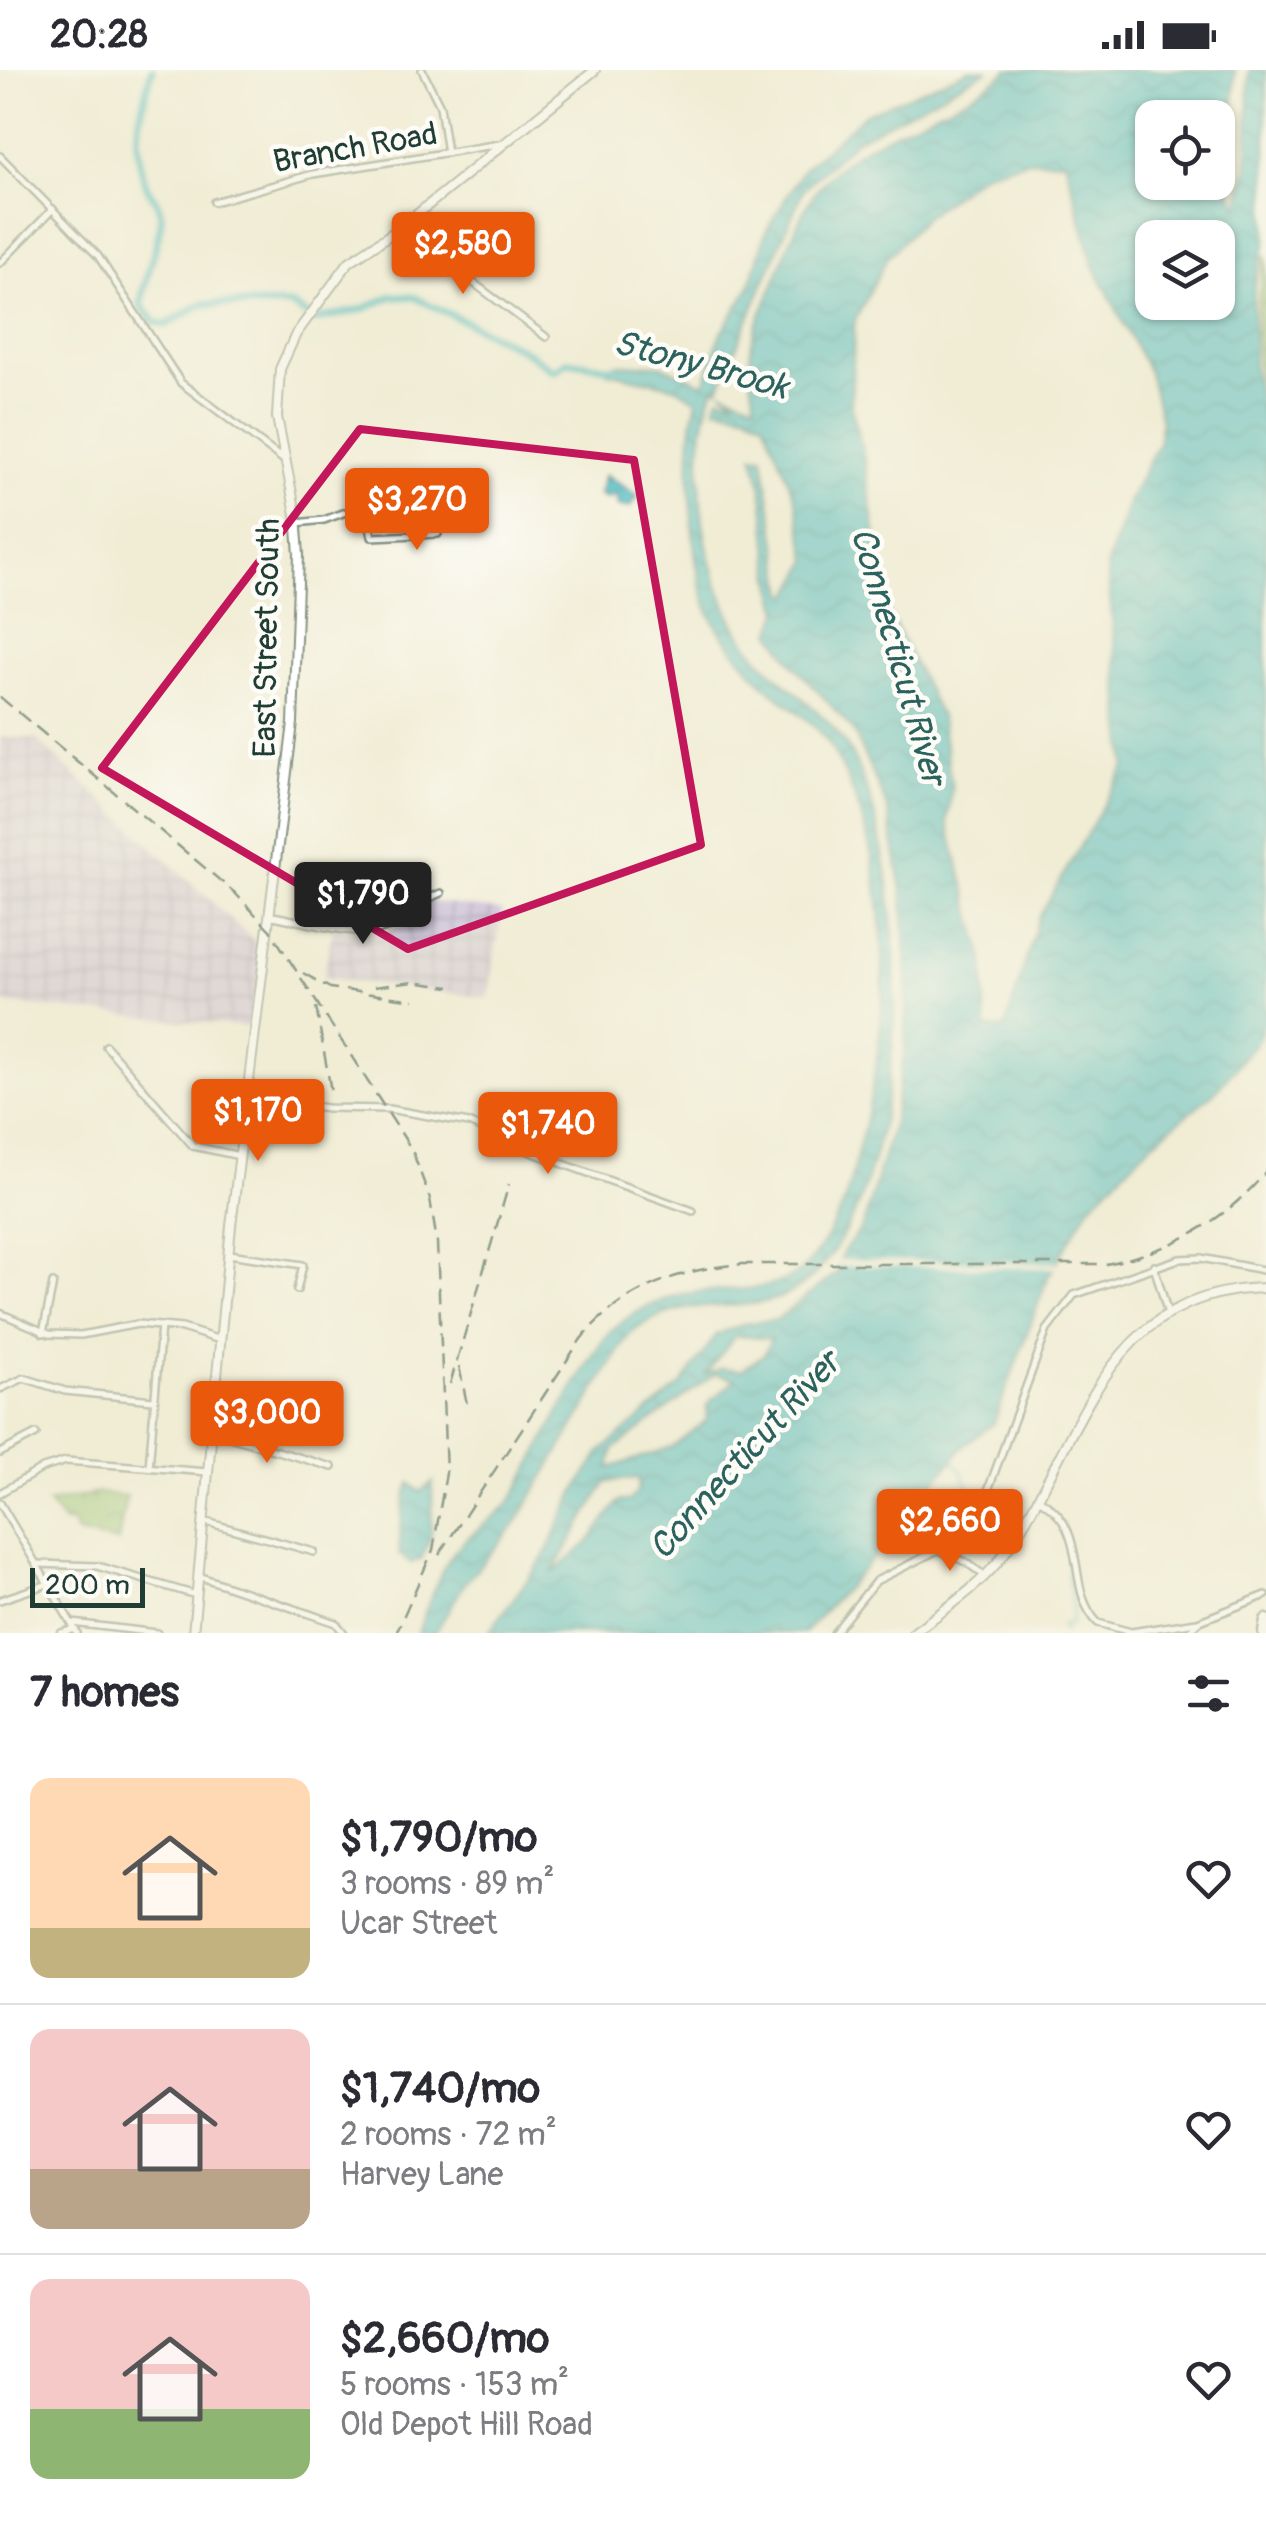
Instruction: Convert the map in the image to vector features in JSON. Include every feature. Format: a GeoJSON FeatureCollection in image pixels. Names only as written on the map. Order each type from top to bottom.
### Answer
{"type":"FeatureCollection","features":[{"type":"Feature","properties":{"kind":"highway"},"geometry":{"type":"LineString","coordinates":[[1264,1633],[1266,1620]]}},
{"type":"Feature","properties":{"kind":"main road","name":"East Street South"},"geometry":{"type":"LineString","coordinates":[[193,1633],[231,1226],[293,723],[297,523],[276,394],[293,340],[348,262],[400,228],[595,70]]}},
{"type":"Feature","properties":{"kind":"main road"},"geometry":{"type":"LineString","coordinates":[[912,1633],[985,1576],[1016,1537],[1112,1362],[1168,1314],[1215,1295],[1266,1288]]}},
{"type":"Feature","properties":{"kind":"street"},"geometry":{"type":"LineString","coordinates":[[422,70],[440,106],[448,153]]}},
{"type":"Feature","properties":{"kind":"street","name":"Branch Road"},"geometry":{"type":"LineString","coordinates":[[214,202],[313,174],[506,143]]}},
{"type":"Feature","properties":{"kind":"street"},"geometry":{"type":"LineString","coordinates":[[0,156],[109,270],[174,376],[285,461]]}},
{"type":"Feature","properties":{"kind":"street"},"geometry":{"type":"LineString","coordinates":[[0,263],[53,209]]}},
{"type":"Feature","properties":{"kind":"street"},"geometry":{"type":"LineString","coordinates":[[400,228],[546,337]]}},
{"type":"Feature","properties":{"kind":"street"},"geometry":{"type":"LineString","coordinates":[[297,523],[326,520],[365,502],[373,538],[438,533],[437,475]]}},
{"type":"Feature","properties":{"kind":"street"},"geometry":{"type":"LineString","coordinates":[[272,916],[379,929],[442,893]]}},
{"type":"Feature","properties":{"kind":"street"},"geometry":{"type":"LineString","coordinates":[[106,1046],[190,1142],[204,1151],[240,1156]]}},
{"type":"Feature","properties":{"kind":"street"},"geometry":{"type":"LineString","coordinates":[[248,1098],[323,1108],[389,1108],[469,1122],[530,1152],[693,1211]]}},
{"type":"Feature","properties":{"kind":"street"},"geometry":{"type":"LineString","coordinates":[[228,1254],[303,1266],[297,1290]]}},
{"type":"Feature","properties":{"kind":"street"},"geometry":{"type":"LineString","coordinates":[[834,1633],[876,1582],[938,1550],[967,1527],[990,1492],[1034,1364],[1059,1309],[1087,1288],[1154,1266],[1201,1258],[1263,1270]]}},
{"type":"Feature","properties":{"kind":"street"},"geometry":{"type":"LineString","coordinates":[[1154,1266],[1168,1314]]}},
{"type":"Feature","properties":{"kind":"street"},"geometry":{"type":"LineString","coordinates":[[43,1333],[53,1283]]}},
{"type":"Feature","properties":{"kind":"street"},"geometry":{"type":"LineString","coordinates":[[0,1313],[43,1333],[78,1336],[128,1324],[161,1326],[220,1340]]}},
{"type":"Feature","properties":{"kind":"street"},"geometry":{"type":"LineString","coordinates":[[149,1466],[161,1326]]}},
{"type":"Feature","properties":{"kind":"street"},"geometry":{"type":"LineString","coordinates":[[0,1389],[24,1378],[64,1391],[154,1400]]}},
{"type":"Feature","properties":{"kind":"street"},"geometry":{"type":"LineString","coordinates":[[212,1432],[332,1468]]}},
{"type":"Feature","properties":{"kind":"street"},"geometry":{"type":"LineString","coordinates":[[0,1454],[36,1434]]}},
{"type":"Feature","properties":{"kind":"street"},"geometry":{"type":"LineString","coordinates":[[0,1493],[58,1463],[208,1472]]}},
{"type":"Feature","properties":{"kind":"street"},"geometry":{"type":"LineString","coordinates":[[1037,1498],[1056,1511],[1068,1529],[1090,1612],[1098,1623],[1130,1632],[1197,1622],[1262,1596]]}},
{"type":"Feature","properties":{"kind":"street"},"geometry":{"type":"LineString","coordinates":[[0,1503],[74,1628]]}},
{"type":"Feature","properties":{"kind":"street"},"geometry":{"type":"LineString","coordinates":[[203,1520],[314,1552]]}},
{"type":"Feature","properties":{"kind":"street"},"geometry":{"type":"LineString","coordinates":[[938,1550],[966,1562],[985,1576]]}},
{"type":"Feature","properties":{"kind":"street"},"geometry":{"type":"LineString","coordinates":[[36,1564],[96,1566],[196,1596]]}},
{"type":"Feature","properties":{"kind":"street"},"geometry":{"type":"LineString","coordinates":[[198,1576],[336,1623],[344,1633]]}},
{"type":"Feature","properties":{"kind":"street"},"geometry":{"type":"LineString","coordinates":[[0,1600],[48,1584]]}},
{"type":"Feature","properties":{"kind":"street"},"geometry":{"type":"LineString","coordinates":[[1188,1633],[1197,1622]]}},
{"type":"Feature","properties":{"kind":"street"},"geometry":{"type":"LineString","coordinates":[[61,1633],[74,1628],[157,1633]]}},
{"type":"Feature","properties":{"kind":"highlighted area"},"geometry":{"type":"Polygon","coordinates":[[[360,429],[634,460],[701,845],[408,949],[102,768],[360,429]]]}},
{"type":"Feature","properties":{"kind":"shaded area"},"geometry":{"type":"Polygon","coordinates":[[[0,737],[36,739],[261,947],[255,1028],[0,1003],[0,737]]]}},
{"type":"Feature","properties":{"kind":"shaded area"},"geometry":{"type":"Polygon","coordinates":[[[428,901],[502,911],[488,998],[323,977],[333,928],[383,933],[399,926],[428,901]]]}},
{"type":"Feature","properties":{"kind":"green space"},"geometry":{"type":"Polygon","coordinates":[[[1266,255],[1266,403],[1258,370],[1257,329],[1266,255]]]}},
{"type":"Feature","properties":{"kind":"green space"},"geometry":{"type":"Polygon","coordinates":[[[99,1493],[126,1496],[118,1542],[77,1533],[73,1522],[64,1523],[48,1503],[99,1493]]]}},
{"type":"Feature","properties":{"kind":"water"},"geometry":{"type":"Polygon","coordinates":[[[969,70],[988,70],[856,140],[804,188],[719,389],[714,388],[701,449],[703,521],[720,592],[734,623],[764,663],[842,738],[872,806],[886,871],[894,944],[894,1021],[887,1097],[871,1167],[847,1228],[814,1275],[792,1292],[747,1305],[674,1311],[651,1320],[627,1337],[516,1524],[465,1583],[435,1633],[418,1633],[437,1582],[453,1553],[512,1499],[577,1380],[606,1337],[632,1315],[671,1297],[759,1287],[790,1278],[819,1250],[846,1196],[870,1100],[882,997],[878,892],[868,841],[853,793],[825,737],[756,676],[723,636],[708,609],[697,563],[690,504],[690,446],[697,400],[675,387],[607,372],[615,364],[661,365],[704,384],[720,335],[749,288],[766,231],[803,169],[865,114],[969,70]]]}},
{"type":"Feature","properties":{"kind":"water","name":"Connecticut River"},"geometry":{"type":"Polygon","coordinates":[[[1008,70],[1235,70],[1234,100],[1135,100],[1135,200],[1235,199],[1238,205],[1248,166],[1249,70],[1266,70],[1266,243],[1254,285],[1253,364],[1266,438],[1266,1019],[1258,1040],[1214,1093],[1151,1144],[1090,1205],[1048,1277],[994,1423],[966,1444],[805,1633],[488,1633],[543,1559],[575,1492],[600,1452],[682,1384],[717,1334],[747,1323],[776,1320],[837,1273],[843,1252],[863,1226],[892,1125],[905,1049],[903,896],[887,807],[853,730],[793,664],[772,632],[780,612],[753,455],[763,456],[785,592],[790,596],[808,561],[795,496],[764,422],[715,407],[719,397],[736,400],[722,391],[756,404],[750,371],[755,331],[790,241],[812,197],[853,156],[959,101],[1008,70]],[[1029,160],[983,173],[924,218],[887,258],[855,321],[851,405],[864,457],[887,608],[941,718],[952,788],[947,821],[984,958],[986,1028],[1005,1028],[1039,917],[1126,766],[1107,565],[1129,500],[1158,443],[1161,422],[1149,373],[1093,264],[1065,161],[1029,160]],[[735,1336],[706,1374],[723,1368],[742,1370],[764,1354],[771,1339],[735,1336]],[[715,1374],[614,1449],[609,1468],[672,1447],[706,1421],[708,1403],[736,1379],[715,1374]],[[639,1478],[606,1482],[552,1574],[588,1543],[619,1501],[629,1501],[638,1491],[639,1478]]]}},
{"type":"Feature","properties":{"kind":"water"},"geometry":{"type":"Polygon","coordinates":[[[605,475],[638,496],[630,507],[618,506],[616,494],[607,498],[599,494],[605,475]]]}},
{"type":"Feature","properties":{"kind":"water"},"geometry":{"type":"Polygon","coordinates":[[[433,1482],[431,1537],[421,1560],[410,1563],[399,1554],[407,1492],[410,1483],[420,1492],[433,1482]]]}},
{"type":"Feature","properties":{"kind":"pier"},"geometry":{"type":"Polygon","coordinates":[[[835,1260],[1061,1263],[1059,1268],[834,1266],[835,1260]]]}},
{"type":"Feature","properties":{"kind":"waterway","name":"Stony Brook"},"geometry":{"type":"LineString","coordinates":[[152,70],[141,113],[138,151],[145,182],[161,216],[141,306],[155,322],[166,325],[202,304],[291,305],[315,320],[363,309],[392,296],[414,297],[526,351],[554,371],[568,361],[617,369]]}},
{"type":"Feature","properties":{"kind":"waterway"},"geometry":{"type":"LineString","coordinates":[[953,1461],[962,1471],[976,1508]]}},
{"type":"Feature","properties":{"kind":"waterway"},"geometry":{"type":"LineString","coordinates":[[1065,1633],[1061,1625],[1070,1624],[1073,1611],[1067,1569]]}},
{"type":"Feature","properties":{"kind":"railway"},"geometry":{"type":"LineString","coordinates":[[0,697],[235,893],[270,930],[412,1150],[430,1199],[437,1242],[446,1473],[433,1550],[396,1633]]}},
{"type":"Feature","properties":{"kind":"railway"},"geometry":{"type":"LineString","coordinates":[[303,973],[330,988],[414,1000]]}},
{"type":"Feature","properties":{"kind":"railway"},"geometry":{"type":"LineString","coordinates":[[374,987],[413,982],[450,987]]}},
{"type":"Feature","properties":{"kind":"railway"},"geometry":{"type":"LineString","coordinates":[[316,1007],[332,1097]]}},
{"type":"Feature","properties":{"kind":"railway"},"geometry":{"type":"LineString","coordinates":[[439,1555],[581,1339],[615,1307],[654,1284],[698,1270],[744,1264],[1106,1264],[1153,1251],[1195,1232],[1232,1206],[1266,1172]]}},
{"type":"Feature","properties":{"kind":"railway"},"geometry":{"type":"LineString","coordinates":[[450,1384],[509,1184]]}},
{"type":"Feature","properties":{"kind":"railway"},"geometry":{"type":"LineString","coordinates":[[459,1366],[467,1404]]}}]}
